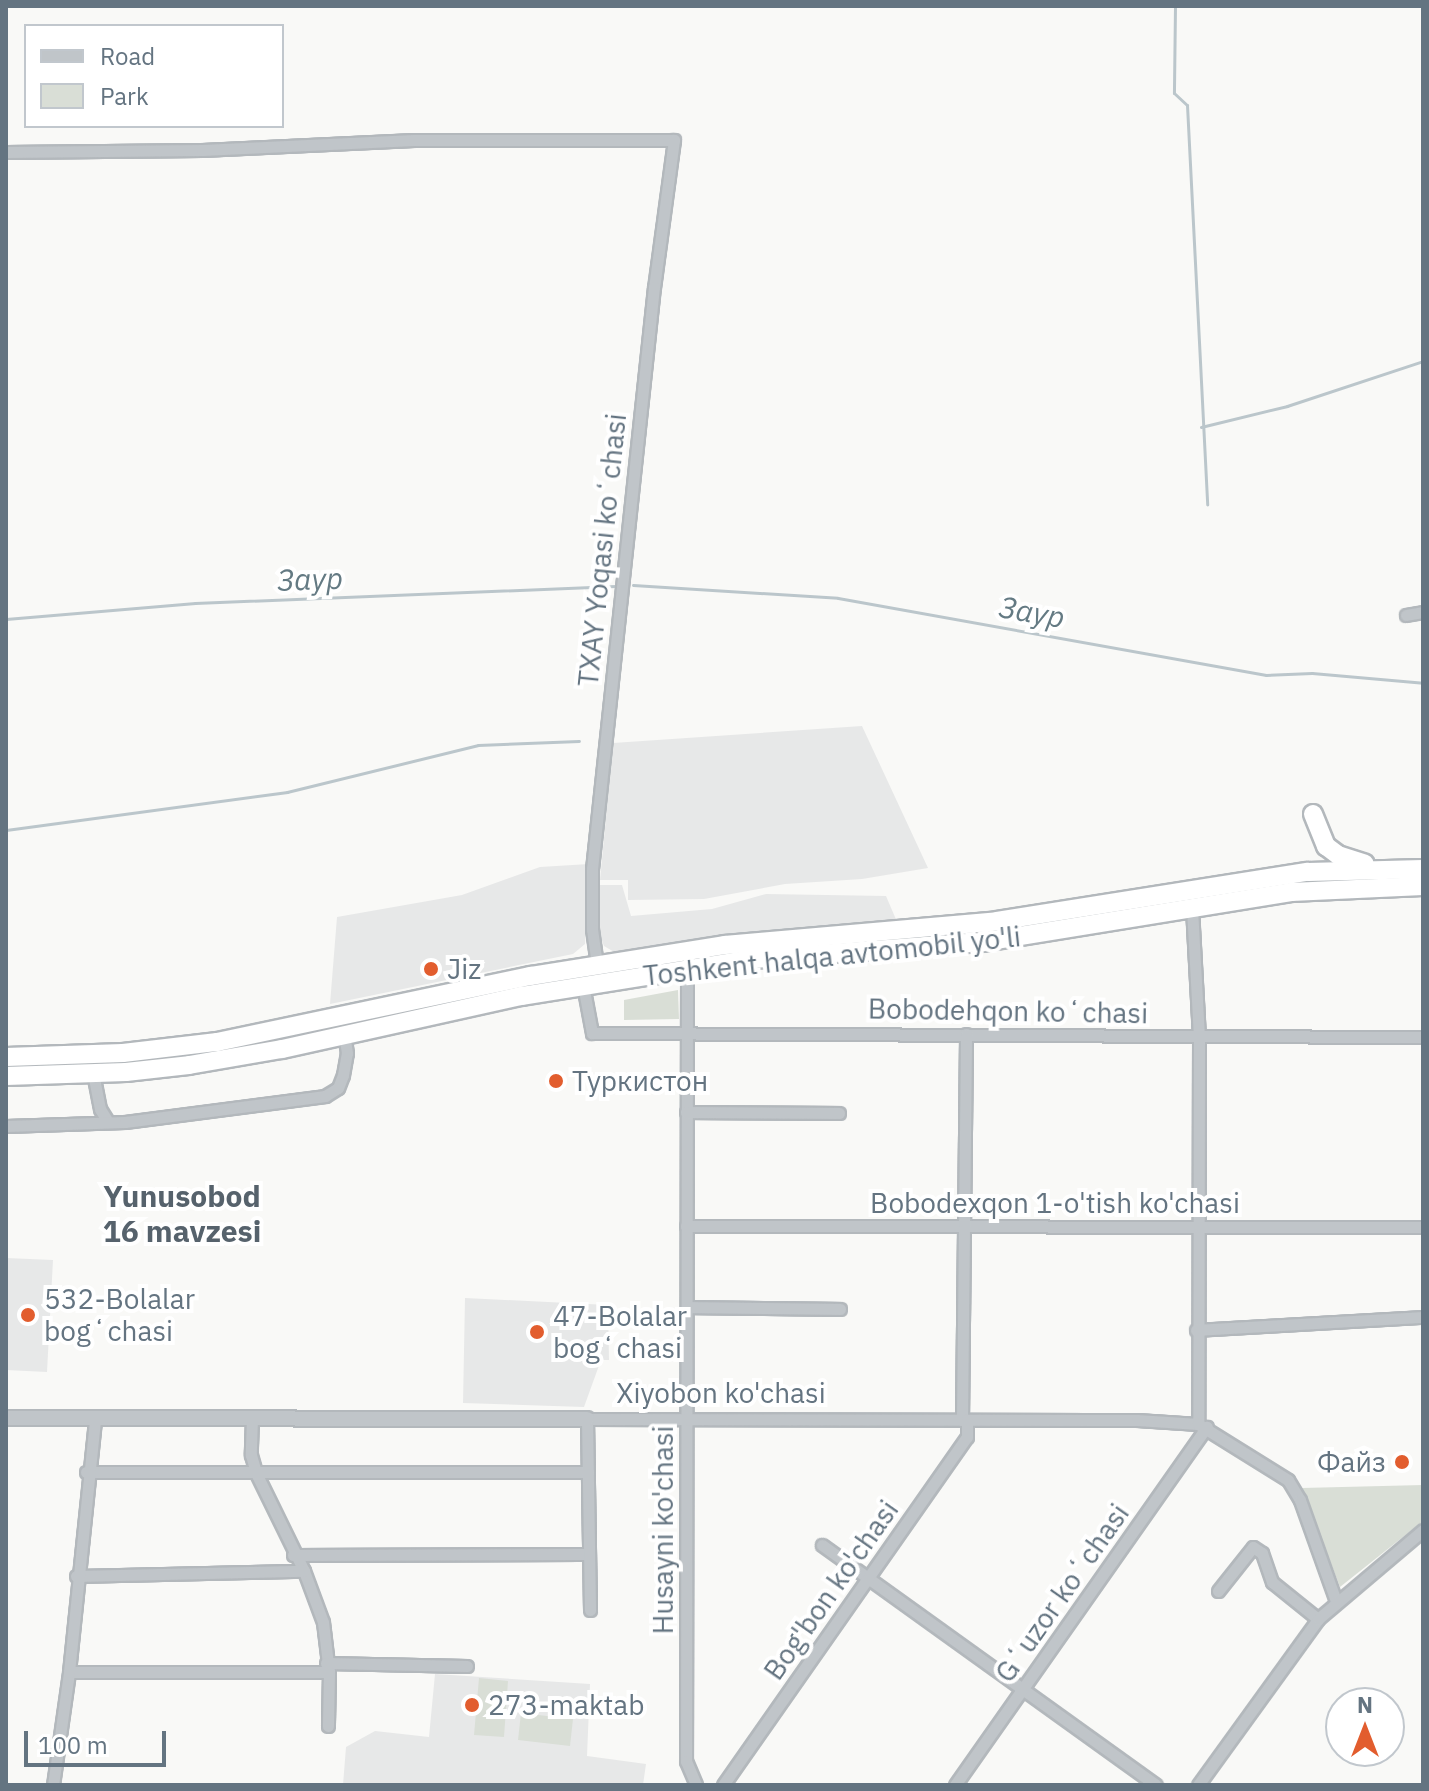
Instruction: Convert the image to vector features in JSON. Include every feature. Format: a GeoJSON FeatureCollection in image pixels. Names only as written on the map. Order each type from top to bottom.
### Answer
{"type":"FeatureCollection","features":[{"type":"Feature","properties":{"kind":"highway"},"geometry":{"type":"LineString","coordinates":[[1313,814],[1321,841],[1332,851],[1356,862],[1383,868]]}},
{"type":"Feature","properties":{"kind":"highway","name":"Toshkent halqa avtomobil yo'li"},"geometry":{"type":"LineString","coordinates":[[6,1057],[154,1050],[342,1027],[855,941],[1280,876],[1383,868],[1423,869]]}},
{"type":"Feature","properties":{"kind":"highway","name":"Toshkent halqa avtomobil yo'li"},"geometry":{"type":"LineString","coordinates":[[6,1076],[189,1065],[597,964],[725,945],[855,941],[983,942],[1304,891],[1423,886]]}},
{"type":"Feature","properties":{"kind":"street","name":"TXAY Yoqasi koʻchasi"},"geometry":{"type":"LineString","coordinates":[[6,152],[202,150],[414,140],[674,140],[654,287],[592,869],[592,929],[597,964]]}},
{"type":"Feature","properties":{"kind":"street"},"geometry":{"type":"LineString","coordinates":[[1406,615],[1423,612]]}},
{"type":"Feature","properties":{"kind":"street"},"geometry":{"type":"LineString","coordinates":[[1192,908],[1199,1038],[1196,1330],[1202,1426]]}},
{"type":"Feature","properties":{"kind":"street","name":"Husayni ko'chasi"},"geometry":{"type":"LineString","coordinates":[[687,969],[686,1761],[696,1785]]}},
{"type":"Feature","properties":{"kind":"street","name":"Bobodehqon koʻchasi"},"geometry":{"type":"LineString","coordinates":[[583,985],[592,1033],[1423,1037]]}},
{"type":"Feature","properties":{"kind":"street"},"geometry":{"type":"LineString","coordinates":[[6,1126],[108,1122],[329,1095],[338,1088],[345,1070],[342,1027]]}},
{"type":"Feature","properties":{"kind":"street","name":"Bog'bon ko'chasi"},"geometry":{"type":"LineString","coordinates":[[723,1785],[967,1437],[964,1420],[966,1034]]}},
{"type":"Feature","properties":{"kind":"street"},"geometry":{"type":"LineString","coordinates":[[93,1073],[100,1109],[108,1122]]}},
{"type":"Feature","properties":{"kind":"street"},"geometry":{"type":"LineString","coordinates":[[686,1112],[839,1113]]}},
{"type":"Feature","properties":{"kind":"street","name":"Bobodexqon 1-o'tish ko'chasi"},"geometry":{"type":"LineString","coordinates":[[686,1226],[1423,1227]]}},
{"type":"Feature","properties":{"kind":"street"},"geometry":{"type":"LineString","coordinates":[[687,1307],[840,1309]]}},
{"type":"Feature","properties":{"kind":"street"},"geometry":{"type":"LineString","coordinates":[[1196,1330],[1423,1317]]}},
{"type":"Feature","properties":{"kind":"street","name":"Xiyobon ko'chasi"},"geometry":{"type":"LineString","coordinates":[[6,1418],[1137,1420],[1202,1426],[1288,1480],[1300,1500],[1336,1601]]}},
{"type":"Feature","properties":{"kind":"street"},"geometry":{"type":"LineString","coordinates":[[252,1418],[251,1455],[256,1473],[293,1555],[304,1571],[323,1622],[328,1668],[328,1726]]}},
{"type":"Feature","properties":{"kind":"street"},"geometry":{"type":"LineString","coordinates":[[53,1785],[69,1672],[86,1472],[95,1419]]}},
{"type":"Feature","properties":{"kind":"street"},"geometry":{"type":"LineString","coordinates":[[587,1419],[590,1610]]}},
{"type":"Feature","properties":{"kind":"street","name":"Gʻuzor koʻchasi"},"geometry":{"type":"LineString","coordinates":[[955,1785],[1202,1426]]}},
{"type":"Feature","properties":{"kind":"street"},"geometry":{"type":"LineString","coordinates":[[86,1472],[588,1472]]}},
{"type":"Feature","properties":{"kind":"street"},"geometry":{"type":"LineString","coordinates":[[1198,1785],[1318,1619],[1423,1530]]}},
{"type":"Feature","properties":{"kind":"street"},"geometry":{"type":"LineString","coordinates":[[822,1545],[1156,1785]]}},
{"type":"Feature","properties":{"kind":"street"},"geometry":{"type":"LineString","coordinates":[[1218,1591],[1253,1547],[1262,1553],[1272,1582],[1318,1619]]}},
{"type":"Feature","properties":{"kind":"street"},"geometry":{"type":"LineString","coordinates":[[293,1555],[589,1554]]}},
{"type":"Feature","properties":{"kind":"street"},"geometry":{"type":"LineString","coordinates":[[76,1576],[304,1571]]}},
{"type":"Feature","properties":{"kind":"street"},"geometry":{"type":"LineString","coordinates":[[69,1672],[467,1666]]}},
{"type":"Feature","properties":{"kind":"shaded area"},"geometry":{"type":"Polygon","coordinates":[[[862,726],[928,868],[862,879],[785,884],[704,899],[628,900],[628,880],[600,880],[613,743],[862,726]]]}},
{"type":"Feature","properties":{"kind":"shaded area"},"geometry":{"type":"Polygon","coordinates":[[[589,864],[585,944],[573,954],[330,1004],[337,917],[462,895],[540,867],[589,864]]]}},
{"type":"Feature","properties":{"kind":"shaded area"},"geometry":{"type":"Polygon","coordinates":[[[598,885],[622,885],[631,916],[712,909],[766,894],[886,896],[898,924],[697,940],[616,953],[604,946],[599,933],[598,885]]]}},
{"type":"Feature","properties":{"kind":"shaded area","name":"532-Bolalar bogʻchasi"},"geometry":{"type":"Polygon","coordinates":[[[6,1258],[53,1260],[47,1372],[6,1370],[6,1258]]]}},
{"type":"Feature","properties":{"kind":"shaded area","name":"47-Bolalar bogʻchasi"},"geometry":{"type":"Polygon","coordinates":[[[465,1298],[608,1305],[609,1360],[601,1360],[584,1407],[463,1403],[465,1298]]]}},
{"type":"Feature","properties":{"kind":"shaded area"},"geometry":{"type":"Polygon","coordinates":[[[435,1674],[590,1684],[587,1756],[646,1764],[643,1785],[343,1785],[346,1747],[375,1731],[429,1737],[435,1674]]]}},
{"type":"Feature","properties":{"kind":"green space"},"geometry":{"type":"Polygon","coordinates":[[[678,990],[679,1019],[624,1020],[624,1000],[678,990]]]}},
{"type":"Feature","properties":{"kind":"green space"},"geometry":{"type":"Polygon","coordinates":[[[1423,1485],[1423,1521],[1340,1587],[1302,1488],[1423,1485]]]}},
{"type":"Feature","properties":{"kind":"green space"},"geometry":{"type":"Polygon","coordinates":[[[479,1678],[508,1681],[504,1737],[474,1735],[479,1678]]]}},
{"type":"Feature","properties":{"kind":"green space"},"geometry":{"type":"Polygon","coordinates":[[[521,1713],[573,1719],[570,1746],[518,1740],[521,1713]]]}},
{"type":"Feature","properties":{"kind":"waterway"},"geometry":{"type":"LineString","coordinates":[[1175,6],[1174,93],[1187,105],[1207,504]]}},
{"type":"Feature","properties":{"kind":"waterway"},"geometry":{"type":"LineString","coordinates":[[1201,427],[1287,406],[1423,361]]}},
{"type":"Feature","properties":{"kind":"waterway","name":"Заур"},"geometry":{"type":"LineString","coordinates":[[633,585],[838,598],[1266,675],[1312,673],[1423,683]]}},
{"type":"Feature","properties":{"kind":"waterway","name":"Заур"},"geometry":{"type":"LineString","coordinates":[[6,619],[195,603],[616,586]]}},
{"type":"Feature","properties":{"kind":"waterway"},"geometry":{"type":"LineString","coordinates":[[6,830],[287,792],[478,745],[579,741]]}},
{"type":"Feature","properties":{"kind":"place","name":"Jiz"},"geometry":{"type":"Point","coordinates":[431,969]}},
{"type":"Feature","properties":{"kind":"place","name":"Туркистон"},"geometry":{"type":"Point","coordinates":[556,1081]}},
{"type":"Feature","properties":{"kind":"place","name":"532-Bolalar bogʻchasi"},"geometry":{"type":"Point","coordinates":[28,1315]}},
{"type":"Feature","properties":{"kind":"place","name":"47-Bolalar bogʻchasi"},"geometry":{"type":"Point","coordinates":[537,1332]}},
{"type":"Feature","properties":{"kind":"place","name":"Файз"},"geometry":{"type":"Point","coordinates":[1402,1462]}},
{"type":"Feature","properties":{"kind":"place","name":"273-maktab"},"geometry":{"type":"Point","coordinates":[472,1705]}},
{"type":"Feature","properties":{"kind":"district","name":"Yunusobod 16 mavzesi"},"geometry":{"type":"Point","coordinates":[182,1213]}}]}
